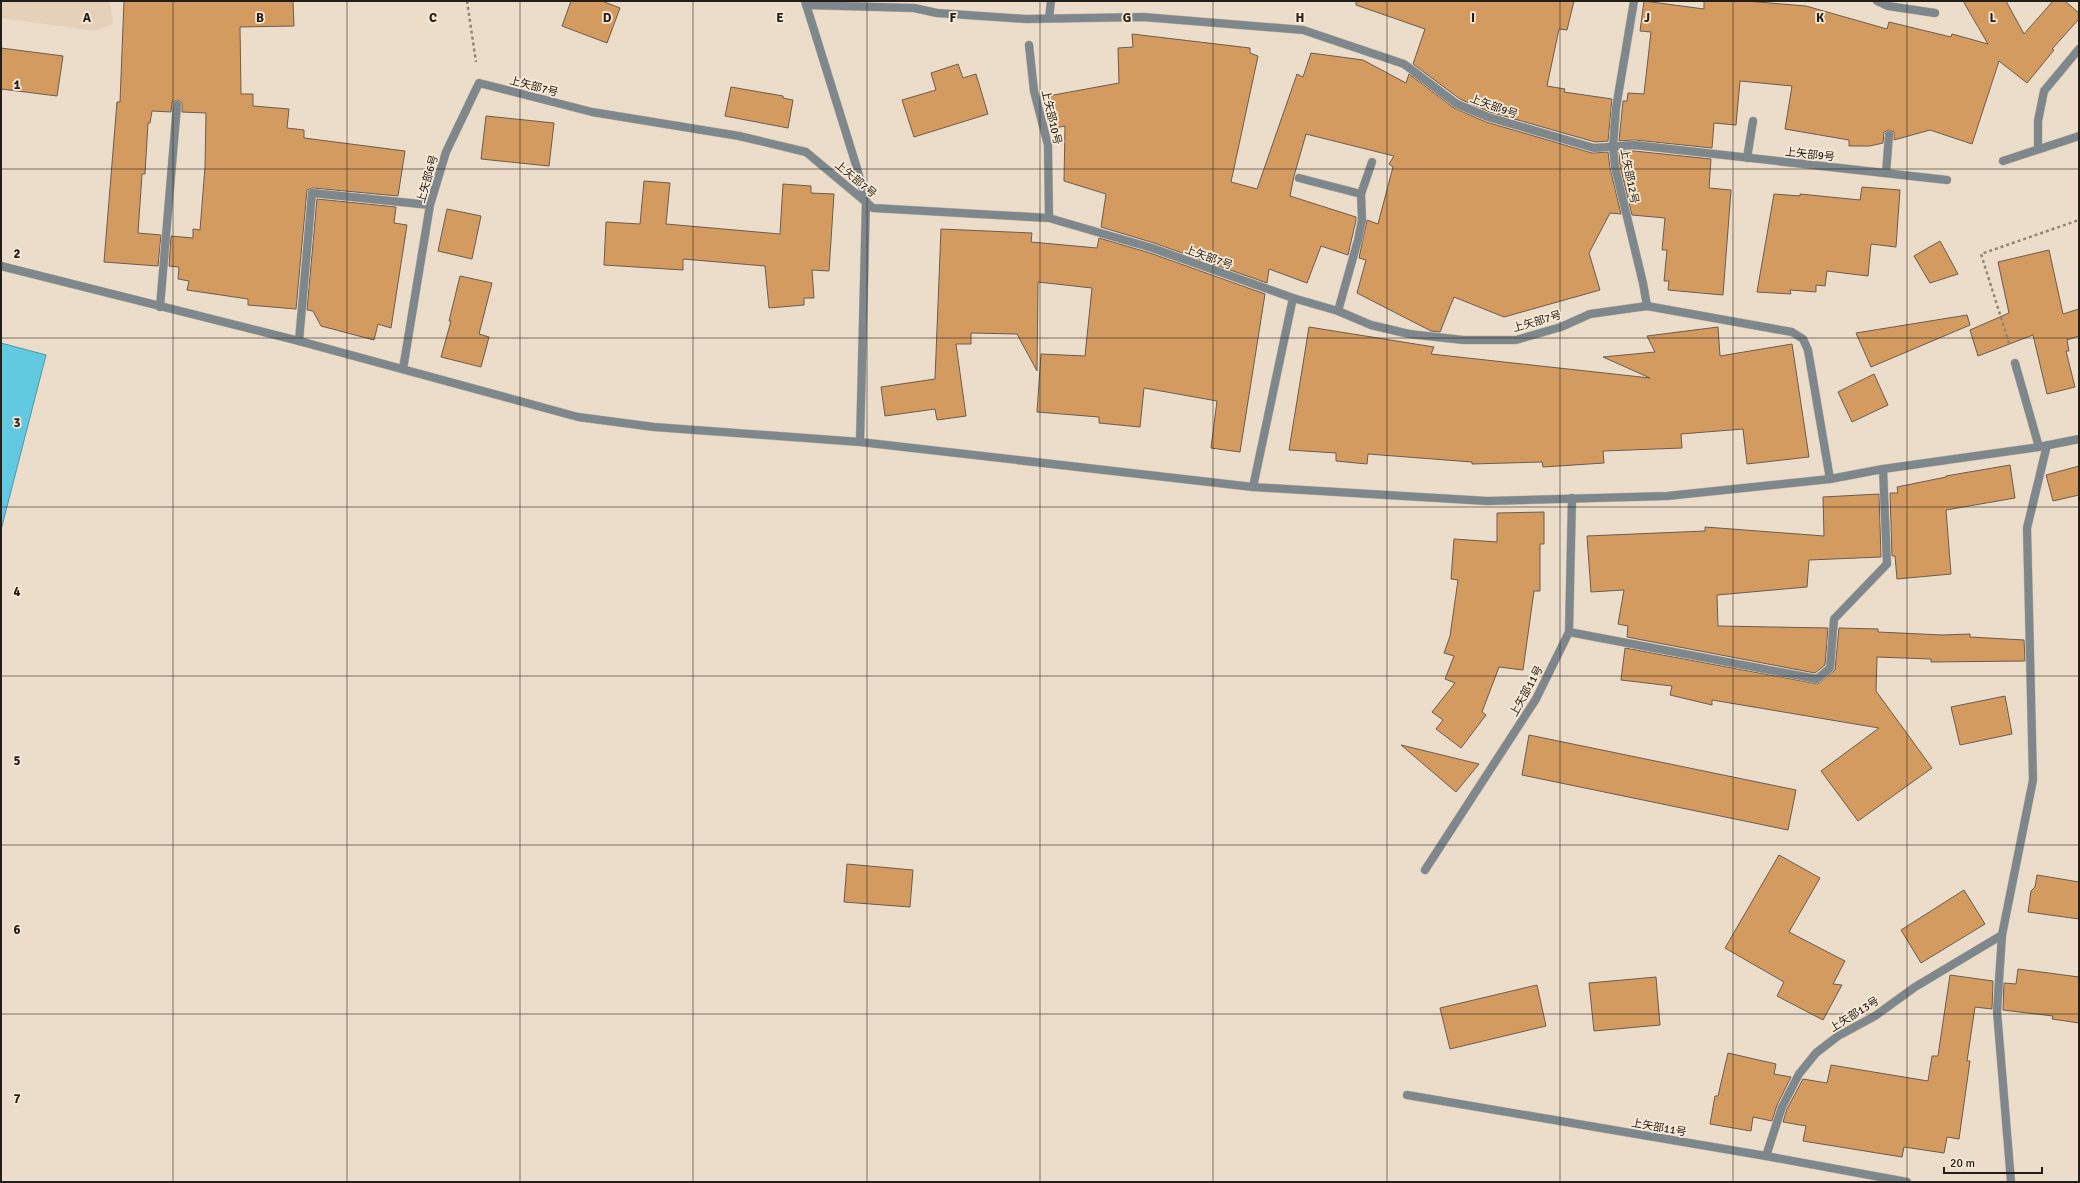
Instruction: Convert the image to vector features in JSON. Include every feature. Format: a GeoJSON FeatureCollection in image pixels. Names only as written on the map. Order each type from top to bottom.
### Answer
{"type":"FeatureCollection","features":[{"type":"Feature","properties":{"kind":"street"},"geometry":{"type":"LineString","coordinates":[[1049,18],[1051,1]]}},
{"type":"Feature","properties":{"kind":"street","name":"上矢部12号"},"geometry":{"type":"LineString","coordinates":[[1634,1],[1616,108],[1613,147],[1615,167],[1643,283],[1647,306]]}},
{"type":"Feature","properties":{"kind":"street"},"geometry":{"type":"LineString","coordinates":[[1877,1],[1888,6],[1935,13]]}},
{"type":"Feature","properties":{"kind":"street"},"geometry":{"type":"LineString","coordinates":[[806,3],[866,202],[860,442]]}},
{"type":"Feature","properties":{"kind":"street","name":"上矢部9号"},"geometry":{"type":"LineString","coordinates":[[806,3],[914,5],[937,13],[1026,19],[1143,17],[1303,30],[1404,64],[1457,104],[1488,117],[1594,148],[1634,146],[1947,180]]}},
{"type":"Feature","properties":{"kind":"street","name":"上矢部10号"},"geometry":{"type":"LineString","coordinates":[[1029,45],[1034,91],[1048,145],[1049,218]]}},
{"type":"Feature","properties":{"kind":"street"},"geometry":{"type":"LineString","coordinates":[[2038,149],[2038,121],[2044,91],[2079,49]]}},
{"type":"Feature","properties":{"kind":"street","name":"上矢部7号"},"geometry":{"type":"LineString","coordinates":[[479,83],[592,112],[739,136],[806,152],[874,208],[1049,218],[1152,248],[1293,298],[1338,311],[1371,325],[1409,334],[1463,340],[1516,340],[1561,327],[1590,314],[1647,306],[1792,332],[1803,339],[1808,350],[1830,479]]}},
{"type":"Feature","properties":{"kind":"street","name":"上矢部6号"},"geometry":{"type":"LineString","coordinates":[[403,368],[430,205],[446,152],[479,83]]}},
{"type":"Feature","properties":{"kind":"street"},"geometry":{"type":"LineString","coordinates":[[160,307],[177,105]]}},
{"type":"Feature","properties":{"kind":"street"},"geometry":{"type":"LineString","coordinates":[[1747,158],[1753,121]]}},
{"type":"Feature","properties":{"kind":"street"},"geometry":{"type":"LineString","coordinates":[[1886,173],[1889,135]]}},
{"type":"Feature","properties":{"kind":"street"},"geometry":{"type":"LineString","coordinates":[[2003,161],[2079,136]]}},
{"type":"Feature","properties":{"kind":"street"},"geometry":{"type":"LineString","coordinates":[[1338,311],[1360,234],[1362,220],[1361,194],[1372,162]]}},
{"type":"Feature","properties":{"kind":"street"},"geometry":{"type":"LineString","coordinates":[[1298,178],[1361,194]]}},
{"type":"Feature","properties":{"kind":"street"},"geometry":{"type":"LineString","coordinates":[[299,341],[312,193],[430,205]]}},
{"type":"Feature","properties":{"kind":"street"},"geometry":{"type":"LineString","coordinates":[[1,266],[403,368],[578,417],[654,427],[860,442],[1253,488],[1487,501],[1667,496],[1830,479],[1883,469],[2043,446],[2079,439]]}},
{"type":"Feature","properties":{"kind":"street"},"geometry":{"type":"LineString","coordinates":[[1253,488],[1293,298]]}},
{"type":"Feature","properties":{"kind":"street"},"geometry":{"type":"LineString","coordinates":[[2012,1182],[1997,1011],[2002,936],[2033,780],[2027,528],[2043,446],[2015,363]]}},
{"type":"Feature","properties":{"kind":"street"},"geometry":{"type":"LineString","coordinates":[[1568,632],[1817,679],[1830,668],[1834,619],[1887,564],[1883,469]]}},
{"type":"Feature","properties":{"kind":"street","name":"上矢部11号"},"geometry":{"type":"LineString","coordinates":[[1425,870],[1536,699],[1568,632],[1572,498]]}},
{"type":"Feature","properties":{"kind":"street","name":"上矢部13号"},"geometry":{"type":"LineString","coordinates":[[1766,1156],[1782,1107],[1799,1074],[1816,1053],[1838,1036],[1875,1016],[1915,987],[2002,936]]}},
{"type":"Feature","properties":{"kind":"street","name":"上矢部11号"},"geometry":{"type":"LineString","coordinates":[[1407,1095],[1766,1156],[1907,1182]]}},
{"type":"Feature","properties":{"kind":"path"},"geometry":{"type":"LineString","coordinates":[[467,1],[479,83]]}},
{"type":"Feature","properties":{"kind":"path"},"geometry":{"type":"LineString","coordinates":[[2015,363],[1981,254],[2079,220]]}},
{"type":"Feature","properties":{"kind":"shaded area"},"geometry":{"type":"Polygon","coordinates":[[[1,1],[110,1],[113,24],[95,31],[1,18],[1,1]]]}},
{"type":"Feature","properties":{"kind":"water"},"geometry":{"type":"Polygon","coordinates":[[[1,343],[46,355],[1,530],[1,343]]]}},
{"type":"Feature","properties":{"kind":"building"},"geometry":{"type":"Polygon","coordinates":[[[124,1],[293,1],[294,26],[240,27],[241,94],[253,94],[253,106],[289,109],[287,128],[304,130],[304,138],[405,151],[398,196],[313,188],[307,190],[296,309],[248,305],[248,299],[187,290],[189,281],[178,279],[179,267],[169,266],[171,236],[193,238],[193,229],[200,230],[205,167],[206,113],[182,112],[182,103],[178,100],[172,102],[171,112],[152,111],[150,123],[148,123],[145,174],[142,174],[138,233],[161,235],[158,266],[104,262],[117,102],[120,102],[124,1]]]}},
{"type":"Feature","properties":{"kind":"building"},"geometry":{"type":"Polygon","coordinates":[[[571,1],[602,1],[620,8],[607,43],[562,26],[571,1]]]}},
{"type":"Feature","properties":{"kind":"building"},"geometry":{"type":"Polygon","coordinates":[[[1356,1],[1574,1],[1567,30],[1559,29],[1547,86],[1565,89],[1564,92],[1612,99],[1608,141],[1595,142],[1490,112],[1460,99],[1413,64],[1425,29],[1356,5],[1356,1]]]}},
{"type":"Feature","properties":{"kind":"building"},"geometry":{"type":"Polygon","coordinates":[[[1644,1],[1704,9],[1704,1],[1746,1],[1806,6],[1887,29],[1889,22],[1951,37],[1952,34],[1988,44],[1963,1],[2006,1],[2024,34],[2053,1],[2065,1],[2079,13],[2079,19],[2052,49],[2054,50],[2027,83],[1999,61],[1972,144],[1930,130],[1894,140],[1894,132],[1889,130],[1884,132],[1883,143],[1870,146],[1849,146],[1849,140],[1785,129],[1792,86],[1740,81],[1736,125],[1714,123],[1712,148],[1635,140],[1619,141],[1623,101],[1627,101],[1628,93],[1644,94],[1651,32],[1640,31],[1644,1]]]}},
{"type":"Feature","properties":{"kind":"building"},"geometry":{"type":"Polygon","coordinates":[[[1132,34],[1250,48],[1250,53],[1258,56],[1231,182],[1257,189],[1297,74],[1303,77],[1311,53],[1363,60],[1406,83],[1409,74],[1454,108],[1486,122],[1592,153],[1608,152],[1610,168],[1621,214],[1610,213],[1589,253],[1600,290],[1504,317],[1454,297],[1440,332],[1431,331],[1357,293],[1366,260],[1359,258],[1367,220],[1378,224],[1393,167],[1389,164],[1394,156],[1306,134],[1290,196],[1356,217],[1348,255],[1321,246],[1307,283],[1269,269],[1267,283],[1154,243],[1101,227],[1106,194],[1064,181],[1065,126],[1054,128],[1048,96],[1119,83],[1118,48],[1133,47],[1132,34]]]}},
{"type":"Feature","properties":{"kind":"building"},"geometry":{"type":"Polygon","coordinates":[[[1,48],[63,56],[57,96],[1,89],[1,48]]]}},
{"type":"Feature","properties":{"kind":"building"},"geometry":{"type":"Polygon","coordinates":[[[958,64],[963,78],[976,74],[988,114],[914,137],[902,100],[936,90],[931,73],[958,64]]]}},
{"type":"Feature","properties":{"kind":"building"},"geometry":{"type":"Polygon","coordinates":[[[731,87],[783,96],[783,98],[793,100],[788,128],[725,116],[731,87]]]}},
{"type":"Feature","properties":{"kind":"building"},"geometry":{"type":"Polygon","coordinates":[[[486,116],[554,123],[549,166],[481,159],[486,116]]]}},
{"type":"Feature","properties":{"kind":"building"},"geometry":{"type":"Polygon","coordinates":[[[1634,151],[1711,159],[1709,188],[1731,190],[1723,295],[1668,290],[1669,281],[1664,281],[1667,250],[1662,250],[1665,218],[1632,215],[1620,166],[1619,152],[1634,151]]]}},
{"type":"Feature","properties":{"kind":"building"},"geometry":{"type":"Polygon","coordinates":[[[644,181],[670,183],[666,224],[780,234],[783,184],[811,186],[811,193],[834,194],[829,271],[812,270],[814,298],[804,298],[804,305],[769,308],[765,266],[683,259],[683,270],[604,265],[606,222],[640,224],[644,181]]]}},
{"type":"Feature","properties":{"kind":"building"},"geometry":{"type":"Polygon","coordinates":[[[1862,187],[1900,190],[1896,247],[1871,244],[1868,276],[1827,271],[1825,286],[1816,285],[1816,292],[1790,290],[1791,294],[1757,292],[1774,194],[1800,196],[1800,194],[1860,200],[1862,187]]]}},
{"type":"Feature","properties":{"kind":"building"},"geometry":{"type":"Polygon","coordinates":[[[317,199],[396,207],[394,223],[407,225],[391,328],[378,324],[374,340],[321,326],[313,311],[307,310],[317,199]]]}},
{"type":"Feature","properties":{"kind":"building"},"geometry":{"type":"Polygon","coordinates":[[[447,209],[481,216],[472,259],[438,251],[447,209]]]}},
{"type":"Feature","properties":{"kind":"building"},"geometry":{"type":"Polygon","coordinates":[[[941,229],[1032,233],[1031,242],[1097,248],[1099,238],[1150,253],[1265,294],[1240,452],[1211,448],[1217,401],[1144,388],[1140,427],[1099,423],[1099,417],[1037,412],[1041,354],[1085,356],[1092,288],[1038,282],[1037,371],[1017,334],[971,333],[971,344],[956,344],[966,416],[937,420],[935,409],[885,416],[881,387],[935,379],[941,229]]]}},
{"type":"Feature","properties":{"kind":"building"},"geometry":{"type":"Polygon","coordinates":[[[1940,241],[1958,274],[1930,283],[1914,256],[1940,241]]]}},
{"type":"Feature","properties":{"kind":"building"},"geometry":{"type":"Polygon","coordinates":[[[2049,250],[2063,314],[2079,309],[2079,336],[2067,340],[2069,351],[2066,351],[2075,387],[2047,394],[2033,335],[1978,356],[1970,330],[2009,313],[1998,262],[2049,250]]]}},
{"type":"Feature","properties":{"kind":"building"},"geometry":{"type":"Polygon","coordinates":[[[460,276],[492,283],[479,334],[489,337],[481,367],[441,357],[451,321],[449,321],[460,276]]]}},
{"type":"Feature","properties":{"kind":"building"},"geometry":{"type":"Polygon","coordinates":[[[1967,315],[1970,325],[1871,367],[1856,333],[1967,315]]]}},
{"type":"Feature","properties":{"kind":"building"},"geometry":{"type":"Polygon","coordinates":[[[1309,327],[1434,347],[1431,354],[1650,378],[1603,357],[1655,352],[1647,336],[1718,327],[1720,356],[1792,344],[1809,457],[1747,464],[1743,429],[1681,434],[1682,448],[1603,451],[1604,463],[1543,467],[1542,462],[1472,464],[1472,462],[1368,454],[1367,464],[1336,461],[1336,453],[1289,450],[1309,327]]]}},
{"type":"Feature","properties":{"kind":"building"},"geometry":{"type":"Polygon","coordinates":[[[1874,374],[1888,405],[1852,422],[1838,392],[1874,374]]]}},
{"type":"Feature","properties":{"kind":"building"},"geometry":{"type":"Polygon","coordinates":[[[2010,465],[2015,498],[1946,510],[1951,574],[1897,579],[1895,556],[1892,556],[1890,493],[1898,493],[1897,487],[1946,476],[2010,465]]]}},
{"type":"Feature","properties":{"kind":"building"},"geometry":{"type":"Polygon","coordinates":[[[2079,466],[2079,495],[2053,501],[2046,475],[2079,466]]]}},
{"type":"Feature","properties":{"kind":"building"},"geometry":{"type":"Polygon","coordinates":[[[1879,494],[1881,557],[1809,560],[1807,587],[1717,595],[1718,626],[1828,628],[1825,665],[1815,673],[1627,637],[1628,626],[1618,624],[1624,590],[1591,592],[1587,536],[1705,531],[1705,527],[1824,536],[1823,497],[1879,494]]]}},
{"type":"Feature","properties":{"kind":"building"},"geometry":{"type":"Polygon","coordinates":[[[1544,512],[1544,544],[1540,544],[1540,591],[1534,591],[1523,670],[1499,667],[1482,712],[1486,715],[1461,748],[1436,729],[1443,720],[1432,712],[1455,683],[1445,679],[1454,656],[1444,653],[1450,636],[1458,580],[1451,579],[1454,539],[1497,542],[1497,513],[1544,512]]]}},
{"type":"Feature","properties":{"kind":"building"},"geometry":{"type":"Polygon","coordinates":[[[1839,628],[1878,629],[1878,632],[1942,635],[1970,634],[1970,637],[2024,640],[2025,661],[1931,662],[1931,659],[1877,657],[1876,691],[1932,768],[1858,821],[1821,771],[1879,728],[1712,700],[1712,705],[1670,695],[1672,686],[1621,680],[1625,648],[1818,684],[1835,670],[1839,628]]]}},
{"type":"Feature","properties":{"kind":"building"},"geometry":{"type":"Polygon","coordinates":[[[2005,696],[2012,734],[1960,745],[1951,707],[2005,696]]]}},
{"type":"Feature","properties":{"kind":"building"},"geometry":{"type":"Polygon","coordinates":[[[1529,735],[1796,790],[1788,830],[1522,775],[1529,735]]]}},
{"type":"Feature","properties":{"kind":"building"},"geometry":{"type":"Polygon","coordinates":[[[1401,745],[1479,764],[1456,792],[1401,745]]]}},
{"type":"Feature","properties":{"kind":"building"},"geometry":{"type":"Polygon","coordinates":[[[1779,855],[1820,878],[1789,932],[1845,961],[1833,984],[1842,985],[1823,1020],[1777,996],[1784,982],[1725,948],[1779,855]]]}},
{"type":"Feature","properties":{"kind":"building"},"geometry":{"type":"Polygon","coordinates":[[[847,864],[913,870],[910,907],[844,902],[847,864]]]}},
{"type":"Feature","properties":{"kind":"building"},"geometry":{"type":"Polygon","coordinates":[[[2037,875],[2079,882],[2079,919],[2028,912],[2031,891],[2035,887],[2037,875]]]}},
{"type":"Feature","properties":{"kind":"building"},"geometry":{"type":"Polygon","coordinates":[[[1964,890],[1985,924],[1921,963],[1901,930],[1964,890]]]}},
{"type":"Feature","properties":{"kind":"building"},"geometry":{"type":"Polygon","coordinates":[[[2018,969],[2079,977],[2079,1023],[2052,1019],[2053,1016],[2003,1010],[2004,983],[2016,984],[2018,969]]]}},
{"type":"Feature","properties":{"kind":"building"},"geometry":{"type":"Polygon","coordinates":[[[1950,975],[1993,981],[1992,1009],[1975,1007],[1967,1061],[1970,1061],[1959,1139],[1947,1137],[1944,1153],[1904,1147],[1902,1157],[1803,1141],[1806,1126],[1783,1122],[1787,1109],[1803,1079],[1827,1083],[1831,1065],[1928,1081],[1932,1056],[1938,1056],[1950,975]]]}},
{"type":"Feature","properties":{"kind":"building"},"geometry":{"type":"Polygon","coordinates":[[[1656,977],[1660,1025],[1594,1031],[1589,983],[1656,977]]]}},
{"type":"Feature","properties":{"kind":"building"},"geometry":{"type":"Polygon","coordinates":[[[1537,985],[1546,1026],[1450,1049],[1440,1008],[1537,985]]]}},
{"type":"Feature","properties":{"kind":"building"},"geometry":{"type":"Polygon","coordinates":[[[1728,1053],[1776,1064],[1774,1074],[1791,1077],[1777,1105],[1772,1121],[1753,1117],[1751,1131],[1710,1124],[1715,1096],[1718,1096],[1728,1053]]]}}]}
